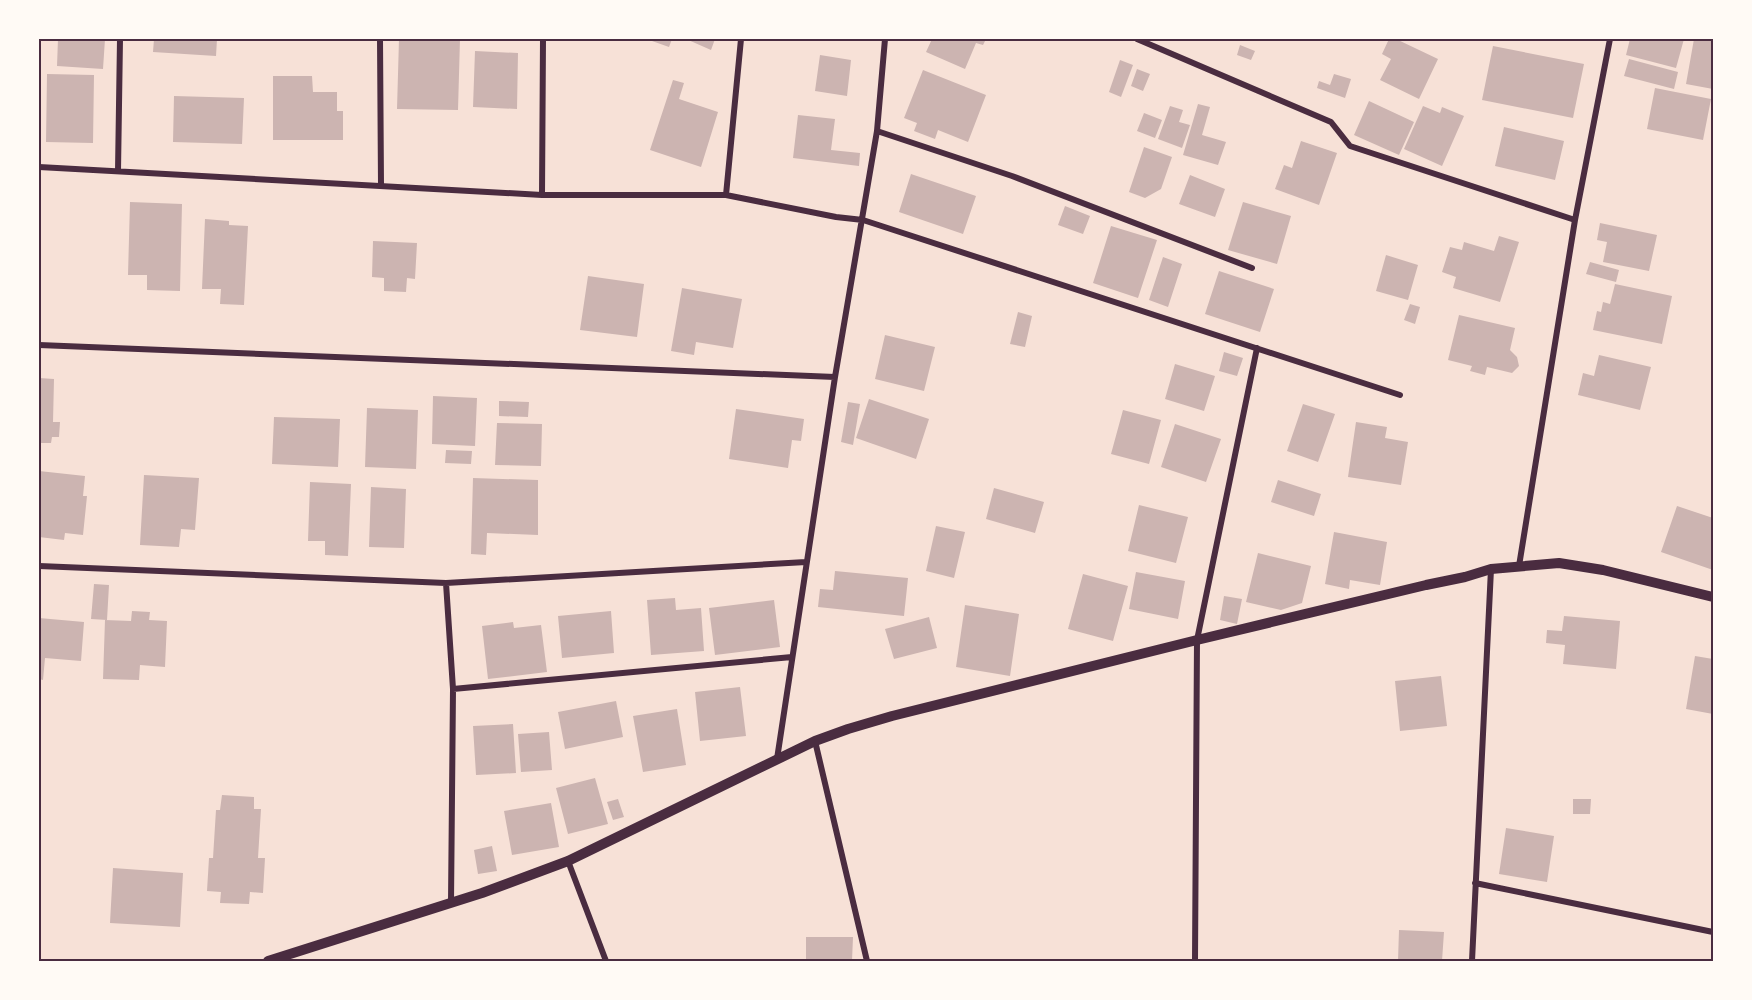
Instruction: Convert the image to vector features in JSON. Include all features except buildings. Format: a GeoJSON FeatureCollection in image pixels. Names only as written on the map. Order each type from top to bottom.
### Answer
{"type":"FeatureCollection","features":[{"type":"Feature","properties":{"kind":"street"},"geometry":{"type":"LineString","coordinates":[[118,171],[120,39]]}},
{"type":"Feature","properties":{"kind":"street"},"geometry":{"type":"LineString","coordinates":[[380,39],[381,185]]}},
{"type":"Feature","properties":{"kind":"street"},"geometry":{"type":"LineString","coordinates":[[542,195],[543,39]]}},
{"type":"Feature","properties":{"kind":"street"},"geometry":{"type":"LineString","coordinates":[[726,195],[741,39]]}},
{"type":"Feature","properties":{"kind":"street"},"geometry":{"type":"LineString","coordinates":[[777,759],[835,377],[877,131],[885,39]]}},
{"type":"Feature","properties":{"kind":"street"},"geometry":{"type":"LineString","coordinates":[[1137,39],[1331,122],[1350,146],[1575,220]]}},
{"type":"Feature","properties":{"kind":"street"},"geometry":{"type":"LineString","coordinates":[[1519,566],[1575,220],[1610,39]]}},
{"type":"Feature","properties":{"kind":"street"},"geometry":{"type":"LineString","coordinates":[[877,131],[1011,176],[1252,268]]}},
{"type":"Feature","properties":{"kind":"street"},"geometry":{"type":"LineString","coordinates":[[39,167],[542,195],[726,195],[836,218],[863,220],[1400,395]]}},
{"type":"Feature","properties":{"kind":"street"},"geometry":{"type":"LineString","coordinates":[[39,345],[835,377]]}},
{"type":"Feature","properties":{"kind":"street"},"geometry":{"type":"LineString","coordinates":[[1195,961],[1197,640],[1257,348]]}},
{"type":"Feature","properties":{"kind":"street"},"geometry":{"type":"LineString","coordinates":[[39,566],[446,583],[806,562]]}},
{"type":"Feature","properties":{"kind":"street"},"geometry":{"type":"LineString","coordinates":[[268,961],[451,903],[568,861],[815,741],[892,716],[1491,569],[1559,563],[1603,570],[1713,597]]}},
{"type":"Feature","properties":{"kind":"street"},"geometry":{"type":"LineString","coordinates":[[1472,961],[1491,569]]}},
{"type":"Feature","properties":{"kind":"street"},"geometry":{"type":"LineString","coordinates":[[446,583],[453,689],[451,903]]}},
{"type":"Feature","properties":{"kind":"street"},"geometry":{"type":"LineString","coordinates":[[453,689],[792,657]]}},
{"type":"Feature","properties":{"kind":"street"},"geometry":{"type":"LineString","coordinates":[[815,741],[867,961]]}},
{"type":"Feature","properties":{"kind":"street"},"geometry":{"type":"LineString","coordinates":[[568,861],[606,961]]}},
{"type":"Feature","properties":{"kind":"street"},"geometry":{"type":"LineString","coordinates":[[1475,883],[1713,932]]}}]}
